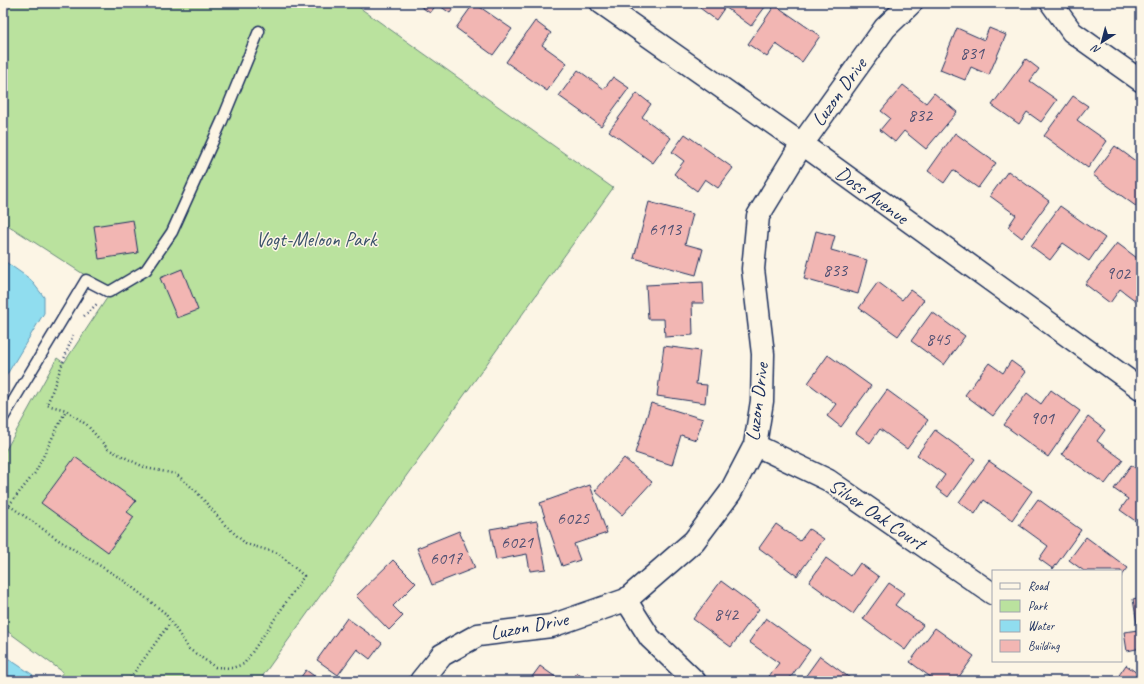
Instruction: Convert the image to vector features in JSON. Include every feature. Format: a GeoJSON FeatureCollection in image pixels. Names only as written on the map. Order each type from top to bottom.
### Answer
{"type":"FeatureCollection","features":[{"type":"Feature","properties":{"kind":"street","name":"Doss Avenue"},"geometry":{"type":"LineString","coordinates":[[601,3],[802,144],[1141,389]]}},
{"type":"Feature","properties":{"kind":"street","name":"Luzon Drive"},"geometry":{"type":"LineString","coordinates":[[421,681],[442,655],[478,635],[551,626],[626,600],[694,541],[730,493],[755,445],[762,401],[763,354],[753,269],[758,216],[802,144],[885,28],[911,3]]}},
{"type":"Feature","properties":{"kind":"street"},"geometry":{"type":"LineString","coordinates":[[1051,3],[1072,32],[1141,81]]}},
{"type":"Feature","properties":{"kind":"street","name":"Silver Oak Court"},"geometry":{"type":"LineString","coordinates":[[755,445],[828,480],[992,593]]}},
{"type":"Feature","properties":{"kind":"street"},"geometry":{"type":"LineString","coordinates":[[626,600],[650,638],[695,681]]}},
{"type":"Feature","properties":{"kind":"lane"},"geometry":{"type":"LineString","coordinates":[[3,418],[86,280],[109,292],[146,270],[172,232],[222,121],[259,31]]}},
{"type":"Feature","properties":{"kind":"path"},"geometry":{"type":"LineString","coordinates":[[82,318],[109,292]]}},
{"type":"Feature","properties":{"kind":"path"},"geometry":{"type":"LineString","coordinates":[[3,501],[57,539],[123,580],[165,613],[170,623],[189,649],[215,667],[232,668],[244,664],[304,576],[278,552],[246,544],[225,525],[196,491],[176,474],[146,468],[108,449],[87,425],[66,410],[47,405],[74,330]]}},
{"type":"Feature","properties":{"kind":"path"},"geometry":{"type":"LineString","coordinates":[[9,505],[34,473],[66,410]]}},
{"type":"Feature","properties":{"kind":"path"},"geometry":{"type":"LineString","coordinates":[[128,681],[170,623]]}},
{"type":"Feature","properties":{"kind":"green space","name":"Vogt-Meloon Park"},"geometry":{"type":"Polygon","coordinates":[[[3,3],[353,3],[613,188],[259,681],[56,681],[63,672],[3,628],[3,455],[57,358],[64,363],[111,292],[3,222],[3,3]]]}},
{"type":"Feature","properties":{"kind":"water"},"geometry":{"type":"Polygon","coordinates":[[[3,260],[30,279],[44,297],[44,313],[3,381],[3,260]]]}},
{"type":"Feature","properties":{"kind":"water"},"geometry":{"type":"Polygon","coordinates":[[[3,655],[33,675],[29,681],[3,681],[3,655]]]}},
{"type":"Feature","properties":{"kind":"building"},"geometry":{"type":"Polygon","coordinates":[[[416,3],[457,3],[450,13],[437,4],[430,13],[416,3]]]}},
{"type":"Feature","properties":{"kind":"building"},"geometry":{"type":"Polygon","coordinates":[[[474,3],[512,29],[493,55],[456,28],[474,3]]]}},
{"type":"Feature","properties":{"kind":"building"},"geometry":{"type":"Polygon","coordinates":[[[703,3],[768,3],[751,26],[725,7],[716,20],[700,8],[703,3]]]}},
{"type":"Feature","properties":{"kind":"building"},"geometry":{"type":"Polygon","coordinates":[[[775,5],[820,36],[802,62],[776,44],[767,57],[748,44],[775,5]]]}},
{"type":"Feature","properties":{"kind":"building"},"geometry":{"type":"Polygon","coordinates":[[[535,21],[551,33],[542,45],[567,63],[547,91],[506,62],[535,21]]]}},
{"type":"Feature","properties":{"kind":"building"},"geometry":{"type":"Polygon","coordinates":[[[957,28],[984,40],[989,28],[1006,35],[989,75],[971,67],[965,80],[940,70],[957,28]]]}},
{"type":"Feature","properties":{"kind":"building"},"geometry":{"type":"Polygon","coordinates":[[[1026,59],[1039,69],[1030,81],[1057,100],[1041,122],[1027,112],[1019,124],[992,105],[1026,59]]]}},
{"type":"Feature","properties":{"kind":"building"},"geometry":{"type":"Polygon","coordinates":[[[578,70],[604,89],[613,77],[629,88],[601,126],[559,96],[578,70]]]}},
{"type":"Feature","properties":{"kind":"building"},"geometry":{"type":"Polygon","coordinates":[[[903,85],[926,103],[934,93],[957,112],[926,149],[904,131],[895,142],[880,130],[890,118],[881,111],[903,85]]]}},
{"type":"Feature","properties":{"kind":"building"},"geometry":{"type":"Polygon","coordinates":[[[637,93],[651,104],[642,117],[671,138],[653,163],[609,131],[637,93]]]}},
{"type":"Feature","properties":{"kind":"building"},"geometry":{"type":"Polygon","coordinates":[[[1073,96],[1088,106],[1077,120],[1107,141],[1088,168],[1044,136],[1073,96]]]}},
{"type":"Feature","properties":{"kind":"building"},"geometry":{"type":"Polygon","coordinates":[[[955,133],[996,163],[978,188],[953,170],[944,183],[928,171],[955,133]]]}},
{"type":"Feature","properties":{"kind":"building"},"geometry":{"type":"Polygon","coordinates":[[[685,134],[733,168],[718,188],[705,179],[697,191],[674,174],[684,161],[672,152],[685,134]]]}},
{"type":"Feature","properties":{"kind":"building"},"geometry":{"type":"Polygon","coordinates":[[[1115,146],[1141,165],[1141,202],[1137,207],[1093,175],[1115,146]]]}},
{"type":"Feature","properties":{"kind":"building"},"geometry":{"type":"Polygon","coordinates":[[[1008,171],[1049,201],[1022,238],[1008,227],[1016,215],[990,196],[1008,171]]]}},
{"type":"Feature","properties":{"kind":"building"},"geometry":{"type":"Polygon","coordinates":[[[649,202],[693,214],[685,244],[703,249],[696,275],[634,258],[649,202]]]}},
{"type":"Feature","properties":{"kind":"building"},"geometry":{"type":"Polygon","coordinates":[[[1060,206],[1105,238],[1089,261],[1063,243],[1050,260],[1031,246],[1060,206]]]}},
{"type":"Feature","properties":{"kind":"building"},"geometry":{"type":"Polygon","coordinates":[[[133,220],[138,253],[99,259],[94,226],[133,220]]]}},
{"type":"Feature","properties":{"kind":"building"},"geometry":{"type":"Polygon","coordinates":[[[816,231],[835,236],[831,250],[867,260],[858,294],[804,279],[816,231]]]}},
{"type":"Feature","properties":{"kind":"building"},"geometry":{"type":"Polygon","coordinates":[[[1117,243],[1141,261],[1141,294],[1136,301],[1120,289],[1110,303],[1085,284],[1117,243]]]}},
{"type":"Feature","properties":{"kind":"building"},"geometry":{"type":"Polygon","coordinates":[[[182,269],[198,310],[177,318],[160,278],[182,269]]]}},
{"type":"Feature","properties":{"kind":"building"},"geometry":{"type":"Polygon","coordinates":[[[703,282],[704,303],[692,303],[693,335],[665,337],[664,319],[648,319],[646,285],[703,282]]]}},
{"type":"Feature","properties":{"kind":"building"},"geometry":{"type":"Polygon","coordinates":[[[878,282],[902,300],[910,290],[924,300],[898,336],[859,308],[878,282]]]}},
{"type":"Feature","properties":{"kind":"building"},"geometry":{"type":"Polygon","coordinates":[[[932,312],[965,336],[944,365],[911,341],[932,312]]]}},
{"type":"Feature","properties":{"kind":"building"},"geometry":{"type":"Polygon","coordinates":[[[664,346],[700,351],[696,384],[707,385],[705,403],[657,396],[664,346]]]}},
{"type":"Feature","properties":{"kind":"building"},"geometry":{"type":"Polygon","coordinates":[[[828,355],[871,386],[841,427],[827,416],[836,404],[808,383],[828,355]]]}},
{"type":"Feature","properties":{"kind":"building"},"geometry":{"type":"Polygon","coordinates":[[[1011,361],[1026,372],[993,416],[965,395],[989,363],[1003,373],[1011,361]]]}},
{"type":"Feature","properties":{"kind":"building"},"geometry":{"type":"Polygon","coordinates":[[[887,390],[928,420],[907,449],[880,429],[870,443],[856,433],[887,390]]]}},
{"type":"Feature","properties":{"kind":"building"},"geometry":{"type":"Polygon","coordinates":[[[1051,390],[1080,411],[1048,457],[1004,425],[1027,393],[1041,404],[1051,390]]]}},
{"type":"Feature","properties":{"kind":"building"},"geometry":{"type":"Polygon","coordinates":[[[651,403],[703,419],[696,440],[681,435],[672,465],[635,453],[651,403]]]}},
{"type":"Feature","properties":{"kind":"building"},"geometry":{"type":"Polygon","coordinates":[[[1088,417],[1105,430],[1097,441],[1123,460],[1105,484],[1062,454],[1088,417]]]}},
{"type":"Feature","properties":{"kind":"building"},"geometry":{"type":"Polygon","coordinates":[[[935,430],[975,459],[948,497],[936,488],[945,475],[917,455],[935,430]]]}},
{"type":"Feature","properties":{"kind":"building"},"geometry":{"type":"Polygon","coordinates":[[[75,457],[136,501],[127,512],[134,517],[108,552],[41,503],[75,457]]]}},
{"type":"Feature","properties":{"kind":"building"},"geometry":{"type":"Polygon","coordinates":[[[624,458],[652,482],[622,515],[595,491],[624,458]]]}},
{"type":"Feature","properties":{"kind":"building"},"geometry":{"type":"Polygon","coordinates":[[[989,461],[1032,491],[1012,520],[984,500],[975,514],[959,502],[989,461]]]}},
{"type":"Feature","properties":{"kind":"building"},"geometry":{"type":"Polygon","coordinates":[[[1131,465],[1141,472],[1141,525],[1120,510],[1128,499],[1114,489],[1131,465]]]}},
{"type":"Feature","properties":{"kind":"building"},"geometry":{"type":"Polygon","coordinates":[[[590,485],[607,533],[574,544],[580,560],[562,566],[540,503],[590,485]]]}},
{"type":"Feature","properties":{"kind":"building"},"geometry":{"type":"Polygon","coordinates":[[[1038,499],[1081,530],[1053,569],[1039,559],[1048,546],[1019,525],[1038,499]]]}},
{"type":"Feature","properties":{"kind":"building"},"geometry":{"type":"Polygon","coordinates":[[[537,521],[546,569],[530,571],[527,554],[496,560],[490,529],[537,521]]]}},
{"type":"Feature","properties":{"kind":"building"},"geometry":{"type":"Polygon","coordinates":[[[776,524],[800,541],[809,529],[824,539],[797,576],[759,548],[776,524]]]}},
{"type":"Feature","properties":{"kind":"building"},"geometry":{"type":"Polygon","coordinates":[[[459,531],[475,568],[432,585],[417,548],[459,531]]]}},
{"type":"Feature","properties":{"kind":"building"},"geometry":{"type":"Polygon","coordinates":[[[1086,537],[1128,568],[1122,576],[1122,570],[1083,570],[1069,560],[1086,537]]]}},
{"type":"Feature","properties":{"kind":"building"},"geometry":{"type":"Polygon","coordinates":[[[826,558],[851,576],[860,563],[879,577],[853,614],[809,582],[826,558]]]}},
{"type":"Feature","properties":{"kind":"building"},"geometry":{"type":"Polygon","coordinates":[[[393,560],[416,583],[393,606],[403,616],[389,630],[356,596],[393,560]]]}},
{"type":"Feature","properties":{"kind":"building"},"geometry":{"type":"Polygon","coordinates":[[[721,581],[759,609],[731,647],[693,619],[721,581]]]}},
{"type":"Feature","properties":{"kind":"building"},"geometry":{"type":"Polygon","coordinates":[[[889,583],[904,593],[895,605],[923,625],[905,650],[863,619],[889,583]]]}},
{"type":"Feature","properties":{"kind":"building"},"geometry":{"type":"Polygon","coordinates":[[[1141,597],[1141,648],[1127,651],[1124,632],[1138,630],[1133,599],[1141,597]]]}},
{"type":"Feature","properties":{"kind":"building"},"geometry":{"type":"Polygon","coordinates":[[[347,618],[382,643],[370,659],[357,649],[338,675],[317,660],[347,618]]]}},
{"type":"Feature","properties":{"kind":"building"},"geometry":{"type":"Polygon","coordinates":[[[766,618],[810,650],[788,681],[776,681],[769,676],[779,663],[749,642],[766,618]]]}},
{"type":"Feature","properties":{"kind":"building"},"geometry":{"type":"Polygon","coordinates":[[[935,628],[974,656],[956,681],[936,681],[910,662],[935,628]]]}},
{"type":"Feature","properties":{"kind":"building"},"geometry":{"type":"Polygon","coordinates":[[[820,656],[854,681],[802,681],[820,656]]]}},
{"type":"Feature","properties":{"kind":"building"},"geometry":{"type":"Polygon","coordinates":[[[1126,665],[1141,676],[1141,681],[1115,681],[1126,665]]]}},
{"type":"Feature","properties":{"kind":"building"},"geometry":{"type":"Polygon","coordinates":[[[540,666],[561,681],[529,681],[540,666]]]}},
{"type":"Feature","properties":{"kind":"building"},"geometry":{"type":"Polygon","coordinates":[[[306,670],[321,681],[298,681],[306,670]]]}},
{"type":"Feature","properties":{"kind":"building"},"geometry":{"type":"Polygon","coordinates":[[[577,673],[588,681],[571,681],[577,673]]]}}]}
